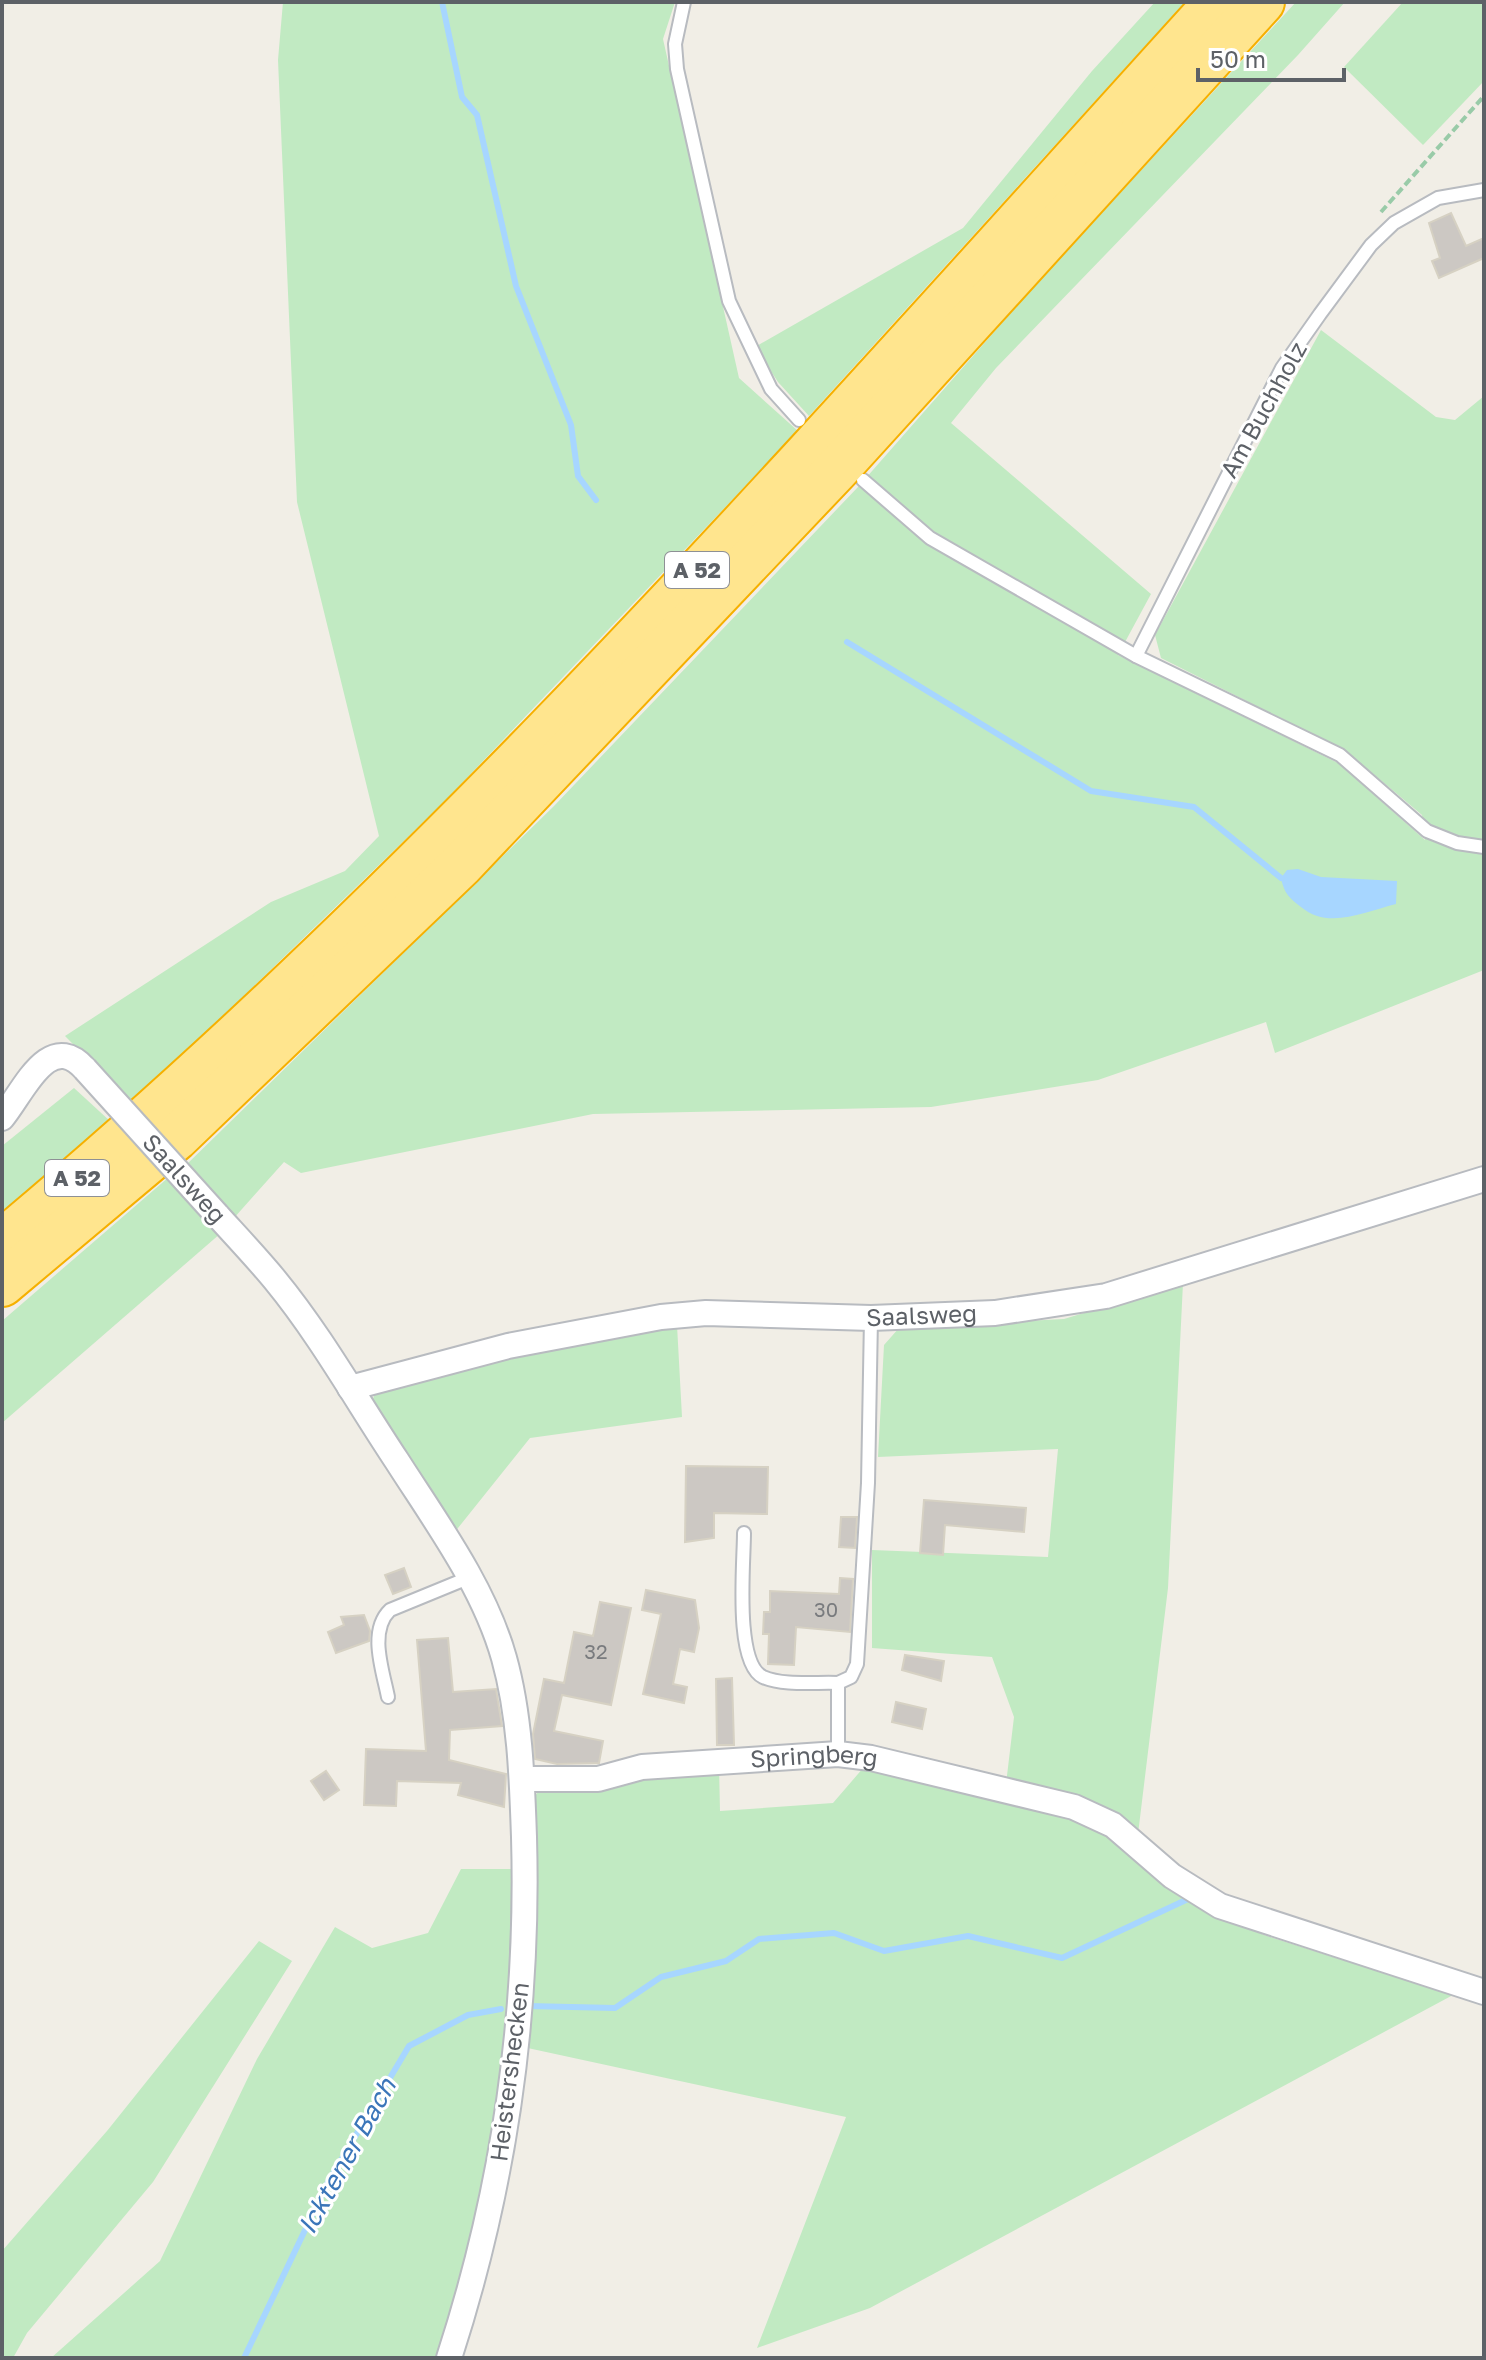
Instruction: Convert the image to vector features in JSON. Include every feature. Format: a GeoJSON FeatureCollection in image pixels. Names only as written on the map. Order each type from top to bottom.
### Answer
{"type":"FeatureCollection","features":[{"type":"Feature","properties":{"kind":"highway","name":"A 52"},"geometry":{"type":"LineString","coordinates":[[2,1242],[164,1104],[302,975],[460,817],[817,443],[1217,2]]}},
{"type":"Feature","properties":{"kind":"highway","name":"A 52"},"geometry":{"type":"LineString","coordinates":[[2,1284],[176,1138],[461,865],[837,469],[1262,2]]}},
{"type":"Feature","properties":{"kind":"street","name":"Saalsweg"},"geometry":{"type":"LineString","coordinates":[[2,1118],[41,1066],[54,1056],[66,1053],[74,1057],[277,1282],[352,1391],[508,1346],[661,1317],[706,1313],[871,1318],[995,1313],[1106,1296],[1484,1179]]}},
{"type":"Feature","properties":{"kind":"street"},"geometry":{"type":"LineString","coordinates":[[352,1391],[468,1578],[503,1656],[522,1779]]}},
{"type":"Feature","properties":{"kind":"street","name":"Springberg"},"geometry":{"type":"LineString","coordinates":[[522,1779],[598,1779],[642,1767],[838,1754],[871,1758],[1074,1807],[1113,1825],[1172,1876],[1220,1906],[1484,1992]]}},
{"type":"Feature","properties":{"kind":"street","name":"Heistershecken"},"geometry":{"type":"LineString","coordinates":[[449,2358],[471,2289],[501,2159],[516,2052],[526,1906],[522,1779]]}},
{"type":"Feature","properties":{"kind":"lane"},"geometry":{"type":"LineString","coordinates":[[684,2],[675,44],[677,69],[729,301],[771,389],[799,420]]}},
{"type":"Feature","properties":{"kind":"lane","name":"Am Buchholz"},"geometry":{"type":"LineString","coordinates":[[1136,656],[1282,368],[1371,245],[1394,223],[1438,198],[1484,190]]}},
{"type":"Feature","properties":{"kind":"lane"},"geometry":{"type":"LineString","coordinates":[[863,480],[930,538],[1136,656],[1340,755],[1427,831],[1457,843],[1484,847]]}},
{"type":"Feature","properties":{"kind":"lane"},"geometry":{"type":"LineString","coordinates":[[744,1533],[744,1636],[750,1664],[767,1679],[838,1683],[851,1677],[857,1664],[868,1483],[871,1318]]}},
{"type":"Feature","properties":{"kind":"lane"},"geometry":{"type":"LineString","coordinates":[[388,1697],[379,1652],[384,1616],[390,1610],[468,1578]]}},
{"type":"Feature","properties":{"kind":"lane"},"geometry":{"type":"LineString","coordinates":[[838,1683],[838,1754]]}},
{"type":"Feature","properties":{"kind":"path"},"geometry":{"type":"LineString","coordinates":[[1376,222],[1484,96]]}},
{"type":"Feature","properties":{"kind":"green space"},"geometry":{"type":"Polygon","coordinates":[[[283,2],[675,2],[663,39],[739,378],[798,431],[442,804],[132,1104],[65,1036],[271,902],[345,871],[379,836],[297,502],[278,60],[283,2]]]}},
{"type":"Feature","properties":{"kind":"green space"},"geometry":{"type":"Polygon","coordinates":[[[1155,2],[1185,2],[809,416],[778,382],[755,347],[963,228],[1092,71],[1155,2]]]}},
{"type":"Feature","properties":{"kind":"green space"},"geometry":{"type":"Polygon","coordinates":[[[1296,2],[1345,2],[1298,55],[996,368],[951,423],[1151,594],[1118,655],[1338,763],[1425,840],[1422,815],[1346,751],[1161,658],[1155,635],[1321,330],[1436,417],[1455,420],[1484,396],[1484,970],[1275,1053],[1266,1022],[1098,1080],[931,1107],[593,1114],[301,1173],[284,1162],[234,1218],[185,1166],[554,806],[858,487],[1031,290],[1296,2]]]}},
{"type":"Feature","properties":{"kind":"green space"},"geometry":{"type":"Polygon","coordinates":[[[1403,2],[1484,2],[1484,81],[1423,145],[1344,67],[1403,2]]]}},
{"type":"Feature","properties":{"kind":"green space"},"geometry":{"type":"Polygon","coordinates":[[[74,1088],[111,1122],[2,1213],[2,1146],[74,1088]]]}},
{"type":"Feature","properties":{"kind":"green space"},"geometry":{"type":"Polygon","coordinates":[[[169,1177],[221,1233],[2,1423],[2,1321],[169,1177]]]}},
{"type":"Feature","properties":{"kind":"green space"},"geometry":{"type":"Polygon","coordinates":[[[1183,1283],[1168,1588],[1138,1834],[1006,1784],[1014,1717],[992,1657],[872,1648],[872,1550],[1048,1557],[1058,1449],[878,1457],[884,1345],[899,1328],[1064,1319],[1183,1283]]]}},
{"type":"Feature","properties":{"kind":"green space"},"geometry":{"type":"Polygon","coordinates":[[[677,1325],[682,1417],[530,1438],[454,1533],[371,1405],[375,1393],[504,1357],[677,1325]]]}},
{"type":"Feature","properties":{"kind":"green space"},"geometry":{"type":"Polygon","coordinates":[[[719,1765],[720,1811],[833,1803],[864,1767],[1090,1820],[1218,1912],[1264,1935],[1453,1995],[870,2308],[757,2348],[846,2117],[523,2047],[531,1800],[541,1789],[719,1765]]]}},
{"type":"Feature","properties":{"kind":"green space"},"geometry":{"type":"Polygon","coordinates":[[[461,1869],[521,1869],[493,2153],[440,2358],[51,2358],[160,2261],[257,2059],[335,1927],[372,1948],[428,1933],[461,1869]]]}},
{"type":"Feature","properties":{"kind":"green space"},"geometry":{"type":"Polygon","coordinates":[[[259,1941],[292,1961],[153,2182],[27,2333],[13,2358],[2,2358],[2,2251],[107,2131],[259,1941]]]}},
{"type":"Feature","properties":{"kind":"water"},"geometry":{"type":"Polygon","coordinates":[[[1298,869],[1321,877],[1397,881],[1396,904],[1347,917],[1312,914],[1290,898],[1282,883],[1281,878],[1287,870],[1298,869]]]}},
{"type":"Feature","properties":{"kind":"building"},"geometry":{"type":"Polygon","coordinates":[[[1451,213],[1466,246],[1484,238],[1484,258],[1439,278],[1432,261],[1440,258],[1429,223],[1451,213]]]}},
{"type":"Feature","properties":{"kind":"building"},"geometry":{"type":"Polygon","coordinates":[[[686,1466],[768,1467],[767,1514],[714,1513],[714,1538],[685,1542],[686,1466]]]}},
{"type":"Feature","properties":{"kind":"building"},"geometry":{"type":"Polygon","coordinates":[[[924,1500],[1026,1508],[1024,1532],[945,1525],[943,1555],[920,1553],[924,1500]]]}},
{"type":"Feature","properties":{"kind":"building"},"geometry":{"type":"Polygon","coordinates":[[[841,1517],[857,1517],[855,1548],[839,1547],[841,1517]]]}},
{"type":"Feature","properties":{"kind":"building"},"geometry":{"type":"Polygon","coordinates":[[[404,1568],[411,1587],[393,1594],[385,1575],[404,1568]]]}},
{"type":"Feature","properties":{"kind":"building"},"geometry":{"type":"Polygon","coordinates":[[[840,1578],[853,1579],[850,1632],[796,1627],[794,1665],[768,1664],[769,1634],[763,1634],[764,1612],[770,1612],[770,1591],[839,1594],[840,1578]]]}},
{"type":"Feature","properties":{"kind":"building"},"geometry":{"type":"Polygon","coordinates":[[[646,1590],[695,1600],[699,1628],[694,1652],[680,1649],[673,1684],[687,1687],[684,1703],[643,1694],[661,1614],[642,1610],[646,1590]]]}},
{"type":"Feature","properties":{"kind":"building"},"geometry":{"type":"Polygon","coordinates":[[[600,1602],[631,1608],[611,1705],[562,1695],[554,1731],[603,1741],[599,1763],[557,1764],[535,1759],[533,1734],[544,1679],[564,1683],[574,1632],[593,1636],[600,1602]]]}},
{"type":"Feature","properties":{"kind":"building"},"geometry":{"type":"Polygon","coordinates":[[[364,1615],[370,1631],[369,1641],[336,1653],[328,1632],[344,1625],[341,1617],[364,1615]]]}},
{"type":"Feature","properties":{"kind":"building"},"geometry":{"type":"Polygon","coordinates":[[[448,1638],[453,1692],[496,1689],[502,1726],[450,1730],[449,1760],[506,1774],[504,1807],[458,1795],[461,1783],[397,1781],[396,1806],[364,1805],[366,1749],[426,1751],[417,1640],[448,1638]]]}},
{"type":"Feature","properties":{"kind":"building"},"geometry":{"type":"Polygon","coordinates":[[[905,1655],[944,1661],[941,1681],[902,1670],[905,1655]]]}},
{"type":"Feature","properties":{"kind":"building"},"geometry":{"type":"Polygon","coordinates":[[[732,1678],[734,1745],[717,1745],[716,1679],[732,1678]]]}},
{"type":"Feature","properties":{"kind":"building"},"geometry":{"type":"Polygon","coordinates":[[[896,1702],[926,1709],[922,1729],[892,1722],[896,1702]]]}},
{"type":"Feature","properties":{"kind":"building"},"geometry":{"type":"Polygon","coordinates":[[[326,1771],[339,1790],[324,1800],[311,1781],[326,1771]]]}},
{"type":"Feature","properties":{"kind":"waterway"},"geometry":{"type":"LineString","coordinates":[[442,2],[462,97],[477,115],[516,286],[571,425],[578,476],[596,500]]}},
{"type":"Feature","properties":{"kind":"waterway"},"geometry":{"type":"LineString","coordinates":[[847,642],[1091,791],[1194,807],[1281,878]]}},
{"type":"Feature","properties":{"kind":"waterway","name":"Icktener Bach"},"geometry":{"type":"LineString","coordinates":[[527,2006],[615,2008],[661,1977],[726,1961],[759,1939],[834,1933],[884,1951],[968,1936],[1062,1958],[1188,1899]]}},
{"type":"Feature","properties":{"kind":"waterway","name":"Icktener Bach"},"geometry":{"type":"LineString","coordinates":[[244,2358],[328,2182],[409,2046],[468,2015],[501,2009]]}}]}
